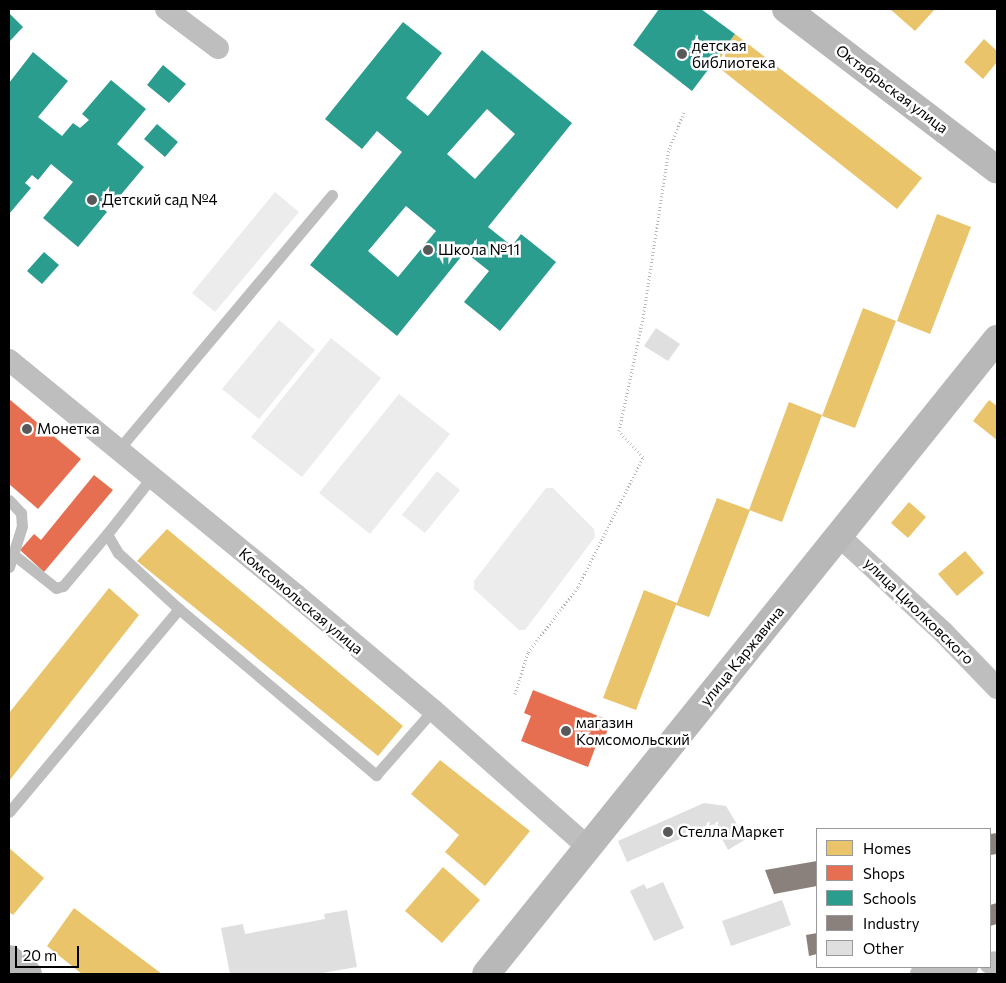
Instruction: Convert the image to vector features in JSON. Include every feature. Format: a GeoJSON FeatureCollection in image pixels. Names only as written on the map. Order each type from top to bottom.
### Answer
{"type":"FeatureCollection","features":[{"type":"Feature","properties":{"kind":"street"},"geometry":{"type":"LineString","coordinates":[[166,9],[218,48]]}},
{"type":"Feature","properties":{"kind":"street","name":"Октябрьская улица"},"geometry":{"type":"LineString","coordinates":[[786,9],[971,148],[997,170]]}},
{"type":"Feature","properties":{"kind":"street","name":"улица Каржавина"},"geometry":{"type":"LineString","coordinates":[[486,974],[997,339]]}},
{"type":"Feature","properties":{"kind":"street","name":"Комсомольская улица"},"geometry":{"type":"LineString","coordinates":[[9,360],[433,710],[588,847]]}},
{"type":"Feature","properties":{"kind":"street","name":"улица Циолковского"},"geometry":{"type":"LineString","coordinates":[[839,536],[944,632],[997,688]]}},
{"type":"Feature","properties":{"kind":"street"},"geometry":{"type":"LineString","coordinates":[[9,959],[28,974]]}},
{"type":"Feature","properties":{"kind":"street"},"geometry":{"type":"LineString","coordinates":[[921,974],[960,968]]}},
{"type":"Feature","properties":{"kind":"lane"},"geometry":{"type":"LineString","coordinates":[[118,450],[332,195]]}},
{"type":"Feature","properties":{"kind":"lane"},"geometry":{"type":"LineString","coordinates":[[14,555],[56,588],[63,586],[151,478]]}},
{"type":"Feature","properties":{"kind":"lane"},"geometry":{"type":"LineString","coordinates":[[9,500],[21,513],[22,526],[9,567]]}},
{"type":"Feature","properties":{"kind":"lane"},"geometry":{"type":"LineString","coordinates":[[107,534],[118,553],[179,609],[376,775],[433,710]]}},
{"type":"Feature","properties":{"kind":"lane"},"geometry":{"type":"LineString","coordinates":[[9,812],[179,609]]}},
{"type":"Feature","properties":{"kind":"path"},"geometry":{"type":"LineString","coordinates":[[515,694],[528,652],[578,587],[643,457],[618,431],[643,318],[669,149],[684,110]]}},
{"type":"Feature","properties":{"kind":"shaded area"},"geometry":{"type":"Polygon","coordinates":[[[275,192],[299,212],[215,312],[192,293],[275,192]]]}},
{"type":"Feature","properties":{"kind":"shaded area"},"geometry":{"type":"Polygon","coordinates":[[[279,320],[315,350],[259,419],[222,389],[279,320]]]}},
{"type":"Feature","properties":{"kind":"shaded area"},"geometry":{"type":"Polygon","coordinates":[[[331,338],[381,378],[302,477],[251,437],[331,338]]]}},
{"type":"Feature","properties":{"kind":"shaded area"},"geometry":{"type":"Polygon","coordinates":[[[399,394],[450,434],[370,534],[319,493],[399,394]]]}},
{"type":"Feature","properties":{"kind":"shaded area"},"geometry":{"type":"Polygon","coordinates":[[[437,471],[460,490],[425,533],[402,515],[437,471]]]}},
{"type":"Feature","properties":{"kind":"shaded area"},"geometry":{"type":"Polygon","coordinates":[[[546,488],[553,488],[594,529],[595,537],[525,630],[519,630],[474,589],[474,581],[546,488]]]}},
{"type":"Feature","properties":{"kind":"building: Homes"},"geometry":{"type":"Polygon","coordinates":[[[890,9],[935,9],[915,31],[890,9]]]}},
{"type":"Feature","properties":{"kind":"building: Homes"},"geometry":{"type":"Polygon","coordinates":[[[735,34],[922,178],[897,209],[713,63],[735,34]]]}},
{"type":"Feature","properties":{"kind":"building: Homes"},"geometry":{"type":"Polygon","coordinates":[[[984,39],[997,51],[997,62],[983,79],[964,62],[984,39]]]}},
{"type":"Feature","properties":{"kind":"building: Homes"},"geometry":{"type":"Polygon","coordinates":[[[937,214],[971,227],[930,334],[897,321],[937,214]]]}},
{"type":"Feature","properties":{"kind":"building: Homes"},"geometry":{"type":"Polygon","coordinates":[[[863,308],[896,321],[855,428],[822,416],[863,308]]]}},
{"type":"Feature","properties":{"kind":"building: Homes"},"geometry":{"type":"Polygon","coordinates":[[[989,400],[997,406],[997,440],[973,421],[989,400]]]}},
{"type":"Feature","properties":{"kind":"building: Homes"},"geometry":{"type":"Polygon","coordinates":[[[789,402],[822,415],[782,522],[749,510],[789,402]]]}},
{"type":"Feature","properties":{"kind":"building: Homes"},"geometry":{"type":"Polygon","coordinates":[[[717,498],[750,510],[709,617],[676,605],[636,710],[603,698],[644,590],[677,603],[717,498]]]}},
{"type":"Feature","properties":{"kind":"building: Homes"},"geometry":{"type":"Polygon","coordinates":[[[909,502],[926,517],[908,538],[891,523],[909,502]]]}},
{"type":"Feature","properties":{"kind":"building: Homes"},"geometry":{"type":"Polygon","coordinates":[[[167,529],[403,726],[378,756],[137,561],[167,529]]]}},
{"type":"Feature","properties":{"kind":"building: Homes"},"geometry":{"type":"Polygon","coordinates":[[[965,551],[984,573],[957,596],[938,574],[965,551]]]}},
{"type":"Feature","properties":{"kind":"building: Homes"},"geometry":{"type":"Polygon","coordinates":[[[109,588],[139,615],[9,781],[9,713],[109,588]]]}},
{"type":"Feature","properties":{"kind":"building: Homes"},"geometry":{"type":"Polygon","coordinates":[[[440,760],[530,831],[485,886],[445,852],[459,835],[411,794],[440,760]]]}},
{"type":"Feature","properties":{"kind":"building: Homes"},"geometry":{"type":"Polygon","coordinates":[[[9,848],[44,878],[13,915],[9,912],[9,848]]]}},
{"type":"Feature","properties":{"kind":"building: Homes"},"geometry":{"type":"Polygon","coordinates":[[[443,867],[480,900],[442,943],[405,911],[443,867]]]}},
{"type":"Feature","properties":{"kind":"building: Homes"},"geometry":{"type":"Polygon","coordinates":[[[74,908],[162,974],[82,974],[47,946],[74,908]]]}},
{"type":"Feature","properties":{"kind":"building: Shops","name":"Монетка"},"geometry":{"type":"Polygon","coordinates":[[[9,399],[81,459],[38,509],[9,484],[9,399]]]}},
{"type":"Feature","properties":{"kind":"building: Shops"},"geometry":{"type":"Polygon","coordinates":[[[94,475],[113,490],[44,572],[20,550],[34,534],[41,540],[94,475]]]}},
{"type":"Feature","properties":{"kind":"building: Shops","name":"магазин Комсомольский"},"geometry":{"type":"Polygon","coordinates":[[[533,690],[611,721],[602,745],[597,743],[588,767],[521,741],[531,716],[524,713],[533,690]]]}},
{"type":"Feature","properties":{"kind":"building: Schools","name":"детская библиотека"},"geometry":{"type":"Polygon","coordinates":[[[659,9],[701,9],[735,34],[692,91],[633,45],[659,9]]]}},
{"type":"Feature","properties":{"kind":"building: Schools"},"geometry":{"type":"Polygon","coordinates":[[[9,13],[23,27],[9,42],[9,13]]]}},
{"type":"Feature","properties":{"kind":"building: Schools"},"geometry":{"type":"Polygon","coordinates":[[[403,22],[442,53],[406,98],[428,116],[482,50],[572,123],[488,227],[512,246],[521,234],[556,262],[500,331],[464,302],[489,271],[465,252],[397,336],[310,265],[402,152],[377,131],[362,149],[325,119],[403,22]],[[487,109],[447,154],[475,179],[515,134],[487,109]],[[406,206],[368,251],[398,277],[436,231],[406,206]]]}},
{"type":"Feature","properties":{"kind":"building: Schools"},"geometry":{"type":"Polygon","coordinates":[[[33,52],[68,81],[38,117],[62,136],[73,123],[80,128],[89,120],[82,114],[111,80],[146,109],[117,144],[144,167],[114,203],[107,197],[100,206],[107,212],[78,247],[43,218],[73,182],[51,164],[38,180],[32,175],[25,183],[31,188],[9,214],[9,83],[33,52]]]}},
{"type":"Feature","properties":{"kind":"building: Schools"},"geometry":{"type":"Polygon","coordinates":[[[163,65],[186,84],[169,103],[147,85],[163,65]]]}},
{"type":"Feature","properties":{"kind":"building: Schools"},"geometry":{"type":"Polygon","coordinates":[[[157,124],[178,142],[165,157],[144,139],[157,124]]]}},
{"type":"Feature","properties":{"kind":"building: Schools"},"geometry":{"type":"Polygon","coordinates":[[[44,252],[59,265],[42,284],[27,271],[44,252]]]}},
{"type":"Feature","properties":{"kind":"building: Industry"},"geometry":{"type":"Polygon","coordinates":[[[997,833],[997,854],[991,855],[991,834],[997,833]]]}},
{"type":"Feature","properties":{"kind":"building: Industry"},"geometry":{"type":"Polygon","coordinates":[[[816,861],[816,886],[774,894],[765,870],[816,861]]]}},
{"type":"Feature","properties":{"kind":"building: Industry"},"geometry":{"type":"Polygon","coordinates":[[[997,903],[997,924],[991,926],[991,905],[997,903]]]}},
{"type":"Feature","properties":{"kind":"building: Industry"},"geometry":{"type":"Polygon","coordinates":[[[816,933],[816,954],[809,956],[806,935],[816,933]]]}},
{"type":"Feature","properties":{"kind":"building: Other"},"geometry":{"type":"Polygon","coordinates":[[[656,328],[680,344],[668,361],[644,346],[656,328]]]}},
{"type":"Feature","properties":{"kind":"building: Other","name":"Стелла Маркет"},"geometry":{"type":"Polygon","coordinates":[[[704,803],[726,806],[746,839],[728,850],[714,824],[627,862],[618,841],[704,803]]]}},
{"type":"Feature","properties":{"kind":"building: Other"},"geometry":{"type":"Polygon","coordinates":[[[663,882],[684,928],[654,941],[630,891],[644,884],[647,889],[663,882]]]}},
{"type":"Feature","properties":{"kind":"building: Other"},"geometry":{"type":"Polygon","coordinates":[[[782,900],[791,925],[731,946],[722,921],[782,900]]]}},
{"type":"Feature","properties":{"kind":"building: Other"},"geometry":{"type":"Polygon","coordinates":[[[347,910],[357,967],[316,974],[230,974],[221,928],[243,924],[245,934],[325,919],[324,914],[347,910]]]}},
{"type":"Feature","properties":{"kind":"place","name":"детская библиотека"},"geometry":{"type":"Point","coordinates":[682,54]}},
{"type":"Feature","properties":{"kind":"place","name":"Детский сад №4"},"geometry":{"type":"Point","coordinates":[92,200]}},
{"type":"Feature","properties":{"kind":"place","name":"Школа №11"},"geometry":{"type":"Point","coordinates":[428,250]}},
{"type":"Feature","properties":{"kind":"place","name":"Монетка"},"geometry":{"type":"Point","coordinates":[27,429]}},
{"type":"Feature","properties":{"kind":"place","name":"магазин Комсомольский"},"geometry":{"type":"Point","coordinates":[566,731]}},
{"type":"Feature","properties":{"kind":"place","name":"Стелла Маркет"},"geometry":{"type":"Point","coordinates":[668,832]}}]}
